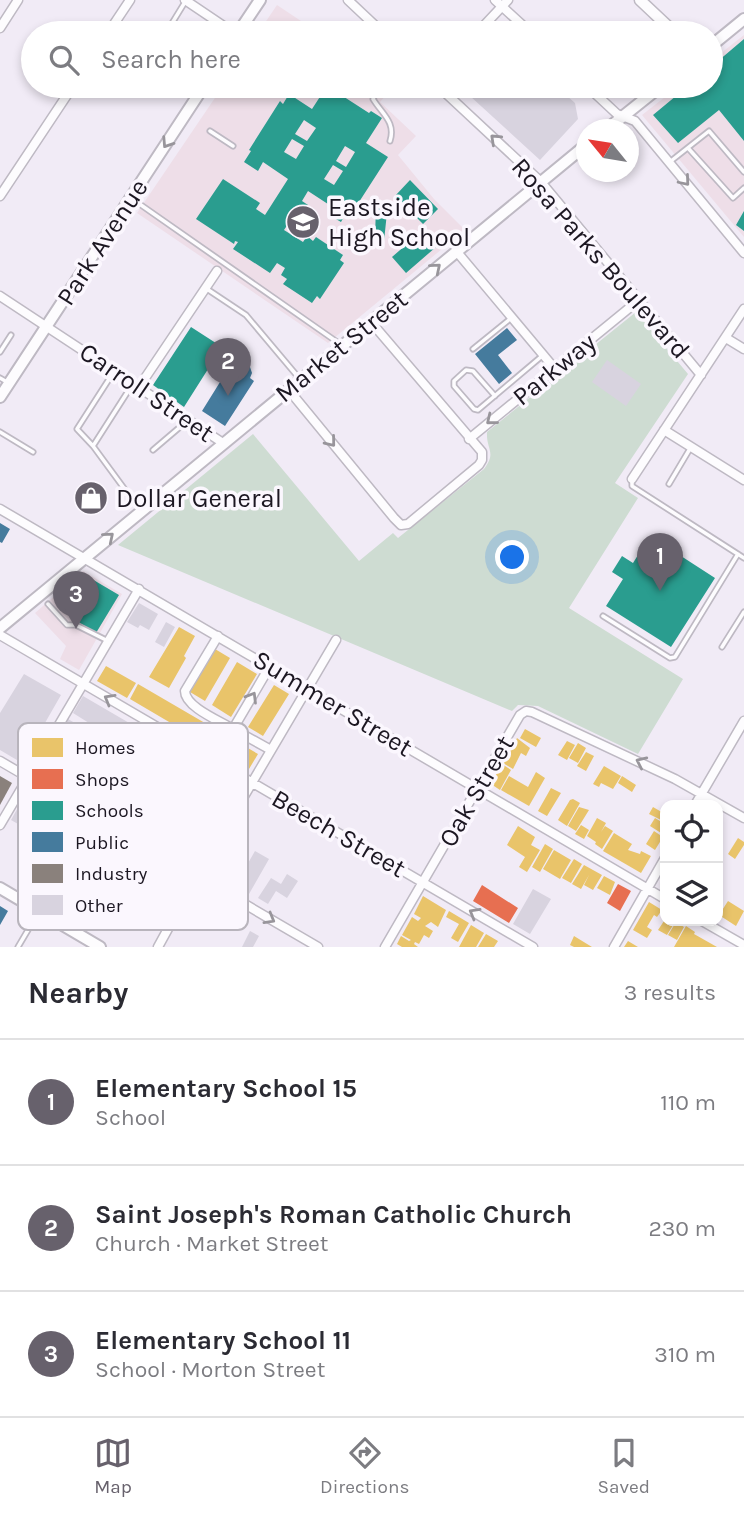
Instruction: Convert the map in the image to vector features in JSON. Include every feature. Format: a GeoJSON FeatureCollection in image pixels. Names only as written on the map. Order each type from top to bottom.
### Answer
{"type":"FeatureCollection","features":[{"type":"Feature","properties":{"kind":"main road"},"geometry":{"type":"LineString","coordinates":[[245,21],[260,0]]}},
{"type":"Feature","properties":{"kind":"main road"},"geometry":{"type":"LineString","coordinates":[[723,36],[744,19]]}},
{"type":"Feature","properties":{"kind":"main road","name":"Park Avenue"},"geometry":{"type":"LineString","coordinates":[[0,397],[4,381],[47,326],[196,98]]}},
{"type":"Feature","properties":{"kind":"main road"},"geometry":{"type":"LineString","coordinates":[[619,119],[646,98]]}},
{"type":"Feature","properties":{"kind":"main road","name":"Market Street"},"geometry":{"type":"LineString","coordinates":[[0,628],[576,153]]}},
{"type":"Feature","properties":{"kind":"main road"},"geometry":{"type":"LineString","coordinates":[[0,888],[18,899]]}},
{"type":"Feature","properties":{"kind":"main road"},"geometry":{"type":"LineString","coordinates":[[71,930],[100,947]]}},
{"type":"Feature","properties":{"kind":"street"},"geometry":{"type":"LineString","coordinates":[[0,28],[18,0]]}},
{"type":"Feature","properties":{"kind":"street"},"geometry":{"type":"LineString","coordinates":[[116,21],[130,0]]}},
{"type":"Feature","properties":{"kind":"street"},"geometry":{"type":"LineString","coordinates":[[185,0],[217,21]]}},
{"type":"Feature","properties":{"kind":"street"},"geometry":{"type":"LineString","coordinates":[[348,0],[370,21]]}},
{"type":"Feature","properties":{"kind":"street"},"geometry":{"type":"LineString","coordinates":[[495,0],[505,3],[521,21]]}},
{"type":"Feature","properties":{"kind":"street"},"geometry":{"type":"LineString","coordinates":[[640,0],[662,21]]}},
{"type":"Feature","properties":{"kind":"street"},"geometry":{"type":"LineString","coordinates":[[488,21],[505,3]]}},
{"type":"Feature","properties":{"kind":"street"},"geometry":{"type":"LineString","coordinates":[[0,196],[65,98]]}},
{"type":"Feature","properties":{"kind":"street","name":"Rosa Parks Boulevard"},"geometry":{"type":"LineString","coordinates":[[451,98],[541,182],[701,375]]}},
{"type":"Feature","properties":{"kind":"street"},"geometry":{"type":"LineString","coordinates":[[600,98],[621,117],[635,121],[744,253]]}},
{"type":"Feature","properties":{"kind":"street"},"geometry":{"type":"LineString","coordinates":[[457,252],[555,369]]}},
{"type":"Feature","properties":{"kind":"street"},"geometry":{"type":"LineString","coordinates":[[136,385],[216,271]]}},
{"type":"Feature","properties":{"kind":"street","name":"Carroll Street"},"geometry":{"type":"LineString","coordinates":[[0,296],[223,443]]}},
{"type":"Feature","properties":{"kind":"street","name":"Parkway"},"geometry":{"type":"LineString","coordinates":[[469,439],[639,300]]}},
{"type":"Feature","properties":{"kind":"street"},"geometry":{"type":"LineString","coordinates":[[632,479],[744,309]]}},
{"type":"Feature","properties":{"kind":"street"},"geometry":{"type":"LineString","coordinates":[[288,389],[394,518],[404,526],[479,466],[482,452],[371,322]]}},
{"type":"Feature","properties":{"kind":"street"},"geometry":{"type":"LineString","coordinates":[[726,338],[744,349]]}},
{"type":"Feature","properties":{"kind":"street"},"geometry":{"type":"LineString","coordinates":[[664,430],[744,480]]}},
{"type":"Feature","properties":{"kind":"street","name":"Summer Street"},"geometry":{"type":"LineString","coordinates":[[0,509],[660,896]]}},
{"type":"Feature","properties":{"kind":"street"},"geometry":{"type":"LineString","coordinates":[[60,723],[139,589]]}},
{"type":"Feature","properties":{"kind":"street","name":"Beech Street"},"geometry":{"type":"LineString","coordinates":[[0,635],[150,723]]}},
{"type":"Feature","properties":{"kind":"street"},"geometry":{"type":"LineString","coordinates":[[218,636],[185,691],[185,697],[188,702],[223,723]]}},
{"type":"Feature","properties":{"kind":"street"},"geometry":{"type":"LineString","coordinates":[[248,789],[336,640]]}},
{"type":"Feature","properties":{"kind":"street"},"geometry":{"type":"LineString","coordinates":[[237,723],[270,666]]}},
{"type":"Feature","properties":{"kind":"street","name":"Oak Street"},"geometry":{"type":"LineString","coordinates":[[385,947],[520,715],[526,711],[645,764],[702,794]]}},
{"type":"Feature","properties":{"kind":"street"},"geometry":{"type":"LineString","coordinates":[[698,800],[744,721]]}},
{"type":"Feature","properties":{"kind":"street"},"geometry":{"type":"LineString","coordinates":[[248,737],[271,750]]}},
{"type":"Feature","properties":{"kind":"street"},"geometry":{"type":"LineString","coordinates":[[0,761],[18,771]]}},
{"type":"Feature","properties":{"kind":"street","name":"Beech Street"},"geometry":{"type":"LineString","coordinates":[[248,780],[533,947]]}},
{"type":"Feature","properties":{"kind":"street"},"geometry":{"type":"LineString","coordinates":[[0,825],[18,794]]}},
{"type":"Feature","properties":{"kind":"street"},"geometry":{"type":"LineString","coordinates":[[702,794],[744,818]]}},
{"type":"Feature","properties":{"kind":"street"},"geometry":{"type":"LineString","coordinates":[[614,947],[662,863]]}},
{"type":"Feature","properties":{"kind":"street"},"geometry":{"type":"LineString","coordinates":[[248,907],[318,947]]}},
{"type":"Feature","properties":{"kind":"street"},"geometry":{"type":"LineString","coordinates":[[711,926],[744,945]]}},
{"type":"Feature","properties":{"kind":"street"},"geometry":{"type":"LineString","coordinates":[[158,947],[167,930]]}},
{"type":"Feature","properties":{"kind":"lane"},"geometry":{"type":"LineString","coordinates":[[173,21],[185,0]]}},
{"type":"Feature","properties":{"kind":"lane"},"geometry":{"type":"LineString","coordinates":[[374,98],[389,120],[392,133],[390,141]]}},
{"type":"Feature","properties":{"kind":"lane"},"geometry":{"type":"LineString","coordinates":[[210,131],[233,146]]}},
{"type":"Feature","properties":{"kind":"lane"},"geometry":{"type":"LineString","coordinates":[[669,163],[709,131],[744,172]]}},
{"type":"Feature","properties":{"kind":"lane"},"geometry":{"type":"LineString","coordinates":[[688,148],[733,198],[744,188]]}},
{"type":"Feature","properties":{"kind":"lane"},"geometry":{"type":"LineString","coordinates":[[131,198],[342,346]]}},
{"type":"Feature","properties":{"kind":"lane"},"geometry":{"type":"LineString","coordinates":[[205,288],[246,315],[300,379]]}},
{"type":"Feature","properties":{"kind":"lane"},"geometry":{"type":"LineString","coordinates":[[473,349],[512,317]]}},
{"type":"Feature","properties":{"kind":"lane"},"geometry":{"type":"LineString","coordinates":[[0,352],[11,335]]}},
{"type":"Feature","properties":{"kind":"lane"},"geometry":{"type":"LineString","coordinates":[[495,396],[473,371],[466,370],[454,381],[454,386],[474,409],[478,410],[495,396],[544,355]]}},
{"type":"Feature","properties":{"kind":"lane"},"geometry":{"type":"LineString","coordinates":[[115,371],[77,429],[141,510]]}},
{"type":"Feature","properties":{"kind":"lane"},"geometry":{"type":"LineString","coordinates":[[93,446],[136,385]]}},
{"type":"Feature","properties":{"kind":"lane"},"geometry":{"type":"LineString","coordinates":[[153,450],[188,420]]}},
{"type":"Feature","properties":{"kind":"lane"},"geometry":{"type":"LineString","coordinates":[[0,432],[33,452]]}},
{"type":"Feature","properties":{"kind":"lane"},"geometry":{"type":"LineString","coordinates":[[669,484],[691,447]]}},
{"type":"Feature","properties":{"kind":"lane"},"geometry":{"type":"LineString","coordinates":[[632,479],[632,486],[744,558]]}},
{"type":"Feature","properties":{"kind":"lane"},"geometry":{"type":"LineString","coordinates":[[603,617],[670,658],[675,657],[738,554]]}},
{"type":"Feature","properties":{"kind":"lane"},"geometry":{"type":"LineString","coordinates":[[48,604],[66,625],[76,625],[108,641]]}},
{"type":"Feature","properties":{"kind":"lane"},"geometry":{"type":"LineString","coordinates":[[722,647],[744,612]]}},
{"type":"Feature","properties":{"kind":"lane"},"geometry":{"type":"LineString","coordinates":[[18,947],[31,930]]}},
{"type":"Feature","properties":{"kind":"shaded area"},"geometry":{"type":"Polygon","coordinates":[[[277,5],[301,21],[266,21],[277,5]]]}},
{"type":"Feature","properties":{"kind":"shaded area"},"geometry":{"type":"Polygon","coordinates":[[[744,35],[744,237],[642,115],[664,98],[723,98],[723,52],[744,35]]]}},
{"type":"Feature","properties":{"kind":"shaded area","name":"Eastside High School"},"geometry":{"type":"Polygon","coordinates":[[[215,98],[384,98],[380,102],[416,136],[398,155],[434,199],[465,230],[328,343],[137,213],[215,98]]]}},
{"type":"Feature","properties":{"kind":"shaded area"},"geometry":{"type":"Polygon","coordinates":[[[636,312],[688,374],[615,483],[638,498],[569,608],[683,679],[638,754],[538,706],[518,705],[512,711],[118,545],[253,434],[359,561],[393,533],[398,538],[484,469],[490,459],[487,432],[636,312]]]}},
{"type":"Feature","properties":{"kind":"shaded area"},"geometry":{"type":"Polygon","coordinates":[[[83,571],[122,594],[79,670],[60,659],[66,646],[35,613],[83,571]]]}},
{"type":"Feature","properties":{"kind":"building: Homes"},"geometry":{"type":"Polygon","coordinates":[[[179,627],[195,636],[169,688],[149,677],[179,627]]]}},
{"type":"Feature","properties":{"kind":"building: Homes"},"geometry":{"type":"Polygon","coordinates":[[[215,649],[230,658],[205,701],[190,692],[215,649]]]}},
{"type":"Feature","properties":{"kind":"building: Homes"},"geometry":{"type":"Polygon","coordinates":[[[237,662],[257,674],[231,717],[212,705],[237,662]]]}},
{"type":"Feature","properties":{"kind":"building: Homes"},"geometry":{"type":"Polygon","coordinates":[[[106,666],[136,683],[127,698],[97,681],[106,666]]]}},
{"type":"Feature","properties":{"kind":"building: Homes"},"geometry":{"type":"Polygon","coordinates":[[[138,684],[205,723],[171,723],[130,699],[138,684]]]}},
{"type":"Feature","properties":{"kind":"building: Homes"},"geometry":{"type":"Polygon","coordinates":[[[274,685],[289,694],[263,736],[248,727],[274,685]]]}},
{"type":"Feature","properties":{"kind":"building: Homes"},"geometry":{"type":"Polygon","coordinates":[[[525,729],[541,738],[536,747],[520,738],[525,729]]]}},
{"type":"Feature","properties":{"kind":"building: Homes"},"geometry":{"type":"Polygon","coordinates":[[[517,738],[530,748],[526,756],[521,753],[513,769],[503,763],[517,738]]]}},
{"type":"Feature","properties":{"kind":"building: Homes"},"geometry":{"type":"Polygon","coordinates":[[[567,741],[575,745],[567,760],[558,755],[567,741]]]}},
{"type":"Feature","properties":{"kind":"building: Homes"},"geometry":{"type":"Polygon","coordinates":[[[578,743],[586,748],[578,763],[569,758],[578,743]]]}},
{"type":"Feature","properties":{"kind":"building: Homes"},"geometry":{"type":"Polygon","coordinates":[[[248,748],[258,754],[248,768],[248,748]]]}},
{"type":"Feature","properties":{"kind":"building: Homes"},"geometry":{"type":"Polygon","coordinates":[[[586,752],[594,756],[586,771],[577,766],[586,752]]]}},
{"type":"Feature","properties":{"kind":"building: Homes"},"geometry":{"type":"Polygon","coordinates":[[[502,764],[511,770],[500,790],[491,784],[502,764]]]}},
{"type":"Feature","properties":{"kind":"building: Homes"},"geometry":{"type":"Polygon","coordinates":[[[604,766],[621,776],[613,789],[601,783],[599,787],[593,784],[604,766]]]}},
{"type":"Feature","properties":{"kind":"building: Homes"},"geometry":{"type":"Polygon","coordinates":[[[536,772],[545,778],[529,806],[501,790],[509,776],[528,787],[536,772]]]}},
{"type":"Feature","properties":{"kind":"building: Homes"},"geometry":{"type":"Polygon","coordinates":[[[622,776],[636,785],[632,792],[618,783],[622,776]]]}},
{"type":"Feature","properties":{"kind":"building: Homes"},"geometry":{"type":"Polygon","coordinates":[[[551,788],[561,793],[547,816],[538,811],[551,788]]]}},
{"type":"Feature","properties":{"kind":"building: Homes"},"geometry":{"type":"Polygon","coordinates":[[[573,799],[580,803],[567,826],[558,820],[573,799]]]}},
{"type":"Feature","properties":{"kind":"building: Homes"},"geometry":{"type":"Polygon","coordinates":[[[579,807],[589,810],[576,831],[568,826],[579,807]]]}},
{"type":"Feature","properties":{"kind":"building: Homes"},"geometry":{"type":"Polygon","coordinates":[[[653,807],[660,811],[660,820],[649,814],[653,807]]]}},
{"type":"Feature","properties":{"kind":"building: Homes"},"geometry":{"type":"Polygon","coordinates":[[[597,818],[606,823],[601,832],[605,826],[613,831],[602,849],[587,836],[597,818]]]}},
{"type":"Feature","properties":{"kind":"building: Homes"},"geometry":{"type":"Polygon","coordinates":[[[655,818],[660,821],[660,832],[650,826],[655,818]]]}},
{"type":"Feature","properties":{"kind":"building: Homes"},"geometry":{"type":"Polygon","coordinates":[[[581,825],[589,830],[584,839],[575,834],[581,825]]]}},
{"type":"Feature","properties":{"kind":"building: Homes"},"geometry":{"type":"Polygon","coordinates":[[[518,826],[535,837],[531,845],[540,850],[527,872],[519,867],[525,857],[507,845],[518,826]]]}},
{"type":"Feature","properties":{"kind":"building: Homes"},"geometry":{"type":"Polygon","coordinates":[[[654,831],[660,835],[660,842],[655,850],[646,844],[654,831]]]}},
{"type":"Feature","properties":{"kind":"building: Homes"},"geometry":{"type":"Polygon","coordinates":[[[614,833],[632,844],[628,850],[640,854],[641,851],[651,856],[641,873],[603,851],[614,833]]]}},
{"type":"Feature","properties":{"kind":"building: Homes"},"geometry":{"type":"Polygon","coordinates":[[[738,838],[744,845],[735,859],[728,854],[738,838]]]}},
{"type":"Feature","properties":{"kind":"building: Homes"},"geometry":{"type":"Polygon","coordinates":[[[545,844],[553,849],[540,872],[532,867],[545,844]]]}},
{"type":"Feature","properties":{"kind":"building: Homes"},"geometry":{"type":"Polygon","coordinates":[[[554,850],[571,860],[560,879],[543,869],[554,850]]]}},
{"type":"Feature","properties":{"kind":"building: Homes"},"geometry":{"type":"Polygon","coordinates":[[[574,859],[582,864],[571,883],[562,878],[574,859]]]}},
{"type":"Feature","properties":{"kind":"building: Homes"},"geometry":{"type":"Polygon","coordinates":[[[584,865],[602,875],[593,890],[584,885],[589,875],[581,889],[572,884],[584,865]]]}},
{"type":"Feature","properties":{"kind":"building: Homes"},"geometry":{"type":"Polygon","coordinates":[[[604,876],[615,882],[610,895],[597,888],[604,876]]]}},
{"type":"Feature","properties":{"kind":"building: Homes"},"geometry":{"type":"Polygon","coordinates":[[[423,896],[446,910],[438,927],[431,922],[425,926],[433,931],[429,938],[424,935],[419,944],[415,942],[418,947],[402,947],[397,944],[401,936],[411,940],[402,935],[412,917],[418,921],[421,918],[414,914],[423,896]]]}},
{"type":"Feature","properties":{"kind":"building: Homes"},"geometry":{"type":"Polygon","coordinates":[[[728,901],[744,911],[736,926],[723,918],[723,909],[728,901]]]}},
{"type":"Feature","properties":{"kind":"building: Homes"},"geometry":{"type":"Polygon","coordinates":[[[649,902],[660,909],[660,913],[657,917],[654,915],[647,927],[652,930],[647,938],[633,930],[649,902]]]}},
{"type":"Feature","properties":{"kind":"building: Homes"},"geometry":{"type":"Polygon","coordinates":[[[449,911],[469,923],[458,942],[451,938],[459,924],[446,917],[449,911]]]}},
{"type":"Feature","properties":{"kind":"building: Homes"},"geometry":{"type":"Polygon","coordinates":[[[471,925],[484,933],[476,947],[459,947],[471,925]]]}},
{"type":"Feature","properties":{"kind":"building: Homes"},"geometry":{"type":"Polygon","coordinates":[[[661,926],[673,926],[667,935],[658,930],[661,926]]]}},
{"type":"Feature","properties":{"kind":"building: Homes"},"geometry":{"type":"Polygon","coordinates":[[[674,926],[684,927],[677,940],[668,935],[674,926]]]}},
{"type":"Feature","properties":{"kind":"building: Homes"},"geometry":{"type":"Polygon","coordinates":[[[686,926],[695,932],[694,934],[717,947],[674,947],[686,926]]]}},
{"type":"Feature","properties":{"kind":"building: Homes"},"geometry":{"type":"Polygon","coordinates":[[[486,934],[498,941],[494,947],[478,947],[486,934]]]}},
{"type":"Feature","properties":{"kind":"building: Homes"},"geometry":{"type":"Polygon","coordinates":[[[574,936],[592,947],[570,945],[574,936]]]}},
{"type":"Feature","properties":{"kind":"building: Homes"},"geometry":{"type":"Polygon","coordinates":[[[628,941],[638,947],[624,947],[628,941]]]}},
{"type":"Feature","properties":{"kind":"building: Shops"},"geometry":{"type":"Polygon","coordinates":[[[618,884],[631,891],[620,911],[607,903],[618,884]]]}},
{"type":"Feature","properties":{"kind":"building: Shops"},"geometry":{"type":"Polygon","coordinates":[[[482,885],[518,908],[509,923],[473,901],[482,885]]]}},
{"type":"Feature","properties":{"kind":"building: Schools"},"geometry":{"type":"Polygon","coordinates":[[[744,39],[744,141],[719,110],[678,143],[653,115],[674,98],[723,98],[723,57],[744,39]]]}},
{"type":"Feature","properties":{"kind":"building: Schools"},"geometry":{"type":"Polygon","coordinates":[[[287,98],[295,98],[312,109],[319,98],[346,98],[369,113],[371,111],[382,118],[366,143],[388,157],[350,216],[346,213],[341,222],[329,215],[334,208],[308,191],[302,201],[308,205],[297,222],[292,218],[284,230],[303,242],[307,236],[313,241],[316,237],[343,255],[340,260],[344,263],[320,299],[317,296],[312,303],[283,284],[287,279],[281,275],[285,268],[277,263],[270,273],[233,249],[238,242],[235,241],[234,244],[196,219],[223,179],[260,203],[256,209],[265,215],[288,179],[263,162],[258,171],[244,162],[280,101],[283,104],[287,98]],[[304,120],[295,134],[307,141],[316,128],[304,120]],[[292,139],[284,152],[296,159],[304,146],[292,139]],[[345,146],[336,161],[346,167],[355,152],[345,146]],[[333,165],[324,179],[334,185],[343,171],[333,165]]]}},
{"type":"Feature","properties":{"kind":"building: Schools"},"geometry":{"type":"Polygon","coordinates":[[[410,180],[438,209],[423,224],[395,196],[410,180]]]}},
{"type":"Feature","properties":{"kind":"building: Schools"},"geometry":{"type":"Polygon","coordinates":[[[376,202],[388,203],[384,241],[375,241],[376,202]]]}},
{"type":"Feature","properties":{"kind":"building: Schools"},"geometry":{"type":"Polygon","coordinates":[[[744,211],[744,231],[736,225],[744,211]]]}},
{"type":"Feature","properties":{"kind":"building: Schools"},"geometry":{"type":"Polygon","coordinates":[[[422,231],[436,247],[406,273],[392,257],[422,231]]]}},
{"type":"Feature","properties":{"kind":"building: Schools"},"geometry":{"type":"Polygon","coordinates":[[[191,327],[222,347],[184,407],[153,385],[191,327]]]}},
{"type":"Feature","properties":{"kind":"building: Schools"},"geometry":{"type":"Polygon","coordinates":[[[650,536],[715,578],[671,647],[606,606],[623,579],[612,572],[622,556],[633,563],[650,536]]]}},
{"type":"Feature","properties":{"kind":"building: Schools"},"geometry":{"type":"Polygon","coordinates":[[[85,575],[119,595],[96,633],[75,620],[83,609],[75,605],[65,613],[55,600],[85,575]]]}},
{"type":"Feature","properties":{"kind":"building: Public"},"geometry":{"type":"Polygon","coordinates":[[[507,328],[517,340],[498,355],[512,373],[499,384],[475,354],[507,328]]]}},
{"type":"Feature","properties":{"kind":"building: Public"},"geometry":{"type":"Polygon","coordinates":[[[238,364],[250,367],[250,378],[254,381],[225,426],[202,411],[230,366],[235,370],[238,364]]]}},
{"type":"Feature","properties":{"kind":"building: Public"},"geometry":{"type":"Polygon","coordinates":[[[0,523],[10,529],[2,543],[0,542],[0,523]]]}},
{"type":"Feature","properties":{"kind":"building: Public"},"geometry":{"type":"Polygon","coordinates":[[[0,906],[8,911],[0,925],[0,906]]]}},
{"type":"Feature","properties":{"kind":"building: Industry"},"geometry":{"type":"Polygon","coordinates":[[[0,776],[12,783],[0,805],[0,776]]]}},
{"type":"Feature","properties":{"kind":"building: Other"},"geometry":{"type":"Polygon","coordinates":[[[472,98],[569,98],[575,103],[578,119],[540,160],[472,98]]]}},
{"type":"Feature","properties":{"kind":"building: Other"},"geometry":{"type":"Polygon","coordinates":[[[607,360],[641,384],[626,406],[592,382],[607,360]]]}},
{"type":"Feature","properties":{"kind":"building: Other"},"geometry":{"type":"Polygon","coordinates":[[[139,603],[158,614],[149,630],[127,622],[139,603]]]}},
{"type":"Feature","properties":{"kind":"building: Other"},"geometry":{"type":"Polygon","coordinates":[[[166,622],[175,627],[164,647],[155,642],[166,622]]]}},
{"type":"Feature","properties":{"kind":"building: Other"},"geometry":{"type":"Polygon","coordinates":[[[24,674],[61,695],[45,723],[18,723],[18,761],[0,750],[0,713],[24,674]]]}},
{"type":"Feature","properties":{"kind":"building: Other"},"geometry":{"type":"Polygon","coordinates":[[[83,696],[129,723],[89,723],[73,713],[83,696]]]}},
{"type":"Feature","properties":{"kind":"building: Other"},"geometry":{"type":"Polygon","coordinates":[[[18,807],[18,824],[11,820],[18,807]]]}},
{"type":"Feature","properties":{"kind":"building: Other"},"geometry":{"type":"Polygon","coordinates":[[[255,851],[269,859],[249,894],[248,893],[248,863],[255,851]]]}},
{"type":"Feature","properties":{"kind":"building: Other"},"geometry":{"type":"Polygon","coordinates":[[[287,874],[298,881],[287,898],[276,891],[268,904],[258,898],[271,878],[281,884],[287,874]]]}},
{"type":"Feature","properties":{"kind":"building: Other"},"geometry":{"type":"Polygon","coordinates":[[[533,889],[551,899],[530,934],[513,924],[533,889]]]}},
{"type":"Feature","properties":{"kind":"building: Other"},"geometry":{"type":"Polygon","coordinates":[[[250,931],[259,936],[253,947],[242,947],[250,931]]]}},
{"type":"Feature","properties":{"kind":"place","name":"Eastside High School"},"geometry":{"type":"Point","coordinates":[303,222]}},
{"type":"Feature","properties":{"kind":"place","name":"Saint Joseph's Roman Catholic Church"},"geometry":{"type":"Point","coordinates":[228,396]}},
{"type":"Feature","properties":{"kind":"place","name":"Dollar General"},"geometry":{"type":"Point","coordinates":[91,498]}},
{"type":"Feature","properties":{"kind":"place","name":"Elementary School 15"},"geometry":{"type":"Point","coordinates":[660,591]}},
{"type":"Feature","properties":{"kind":"place","name":"Elementary School 11"},"geometry":{"type":"Point","coordinates":[76,629]}}]}
